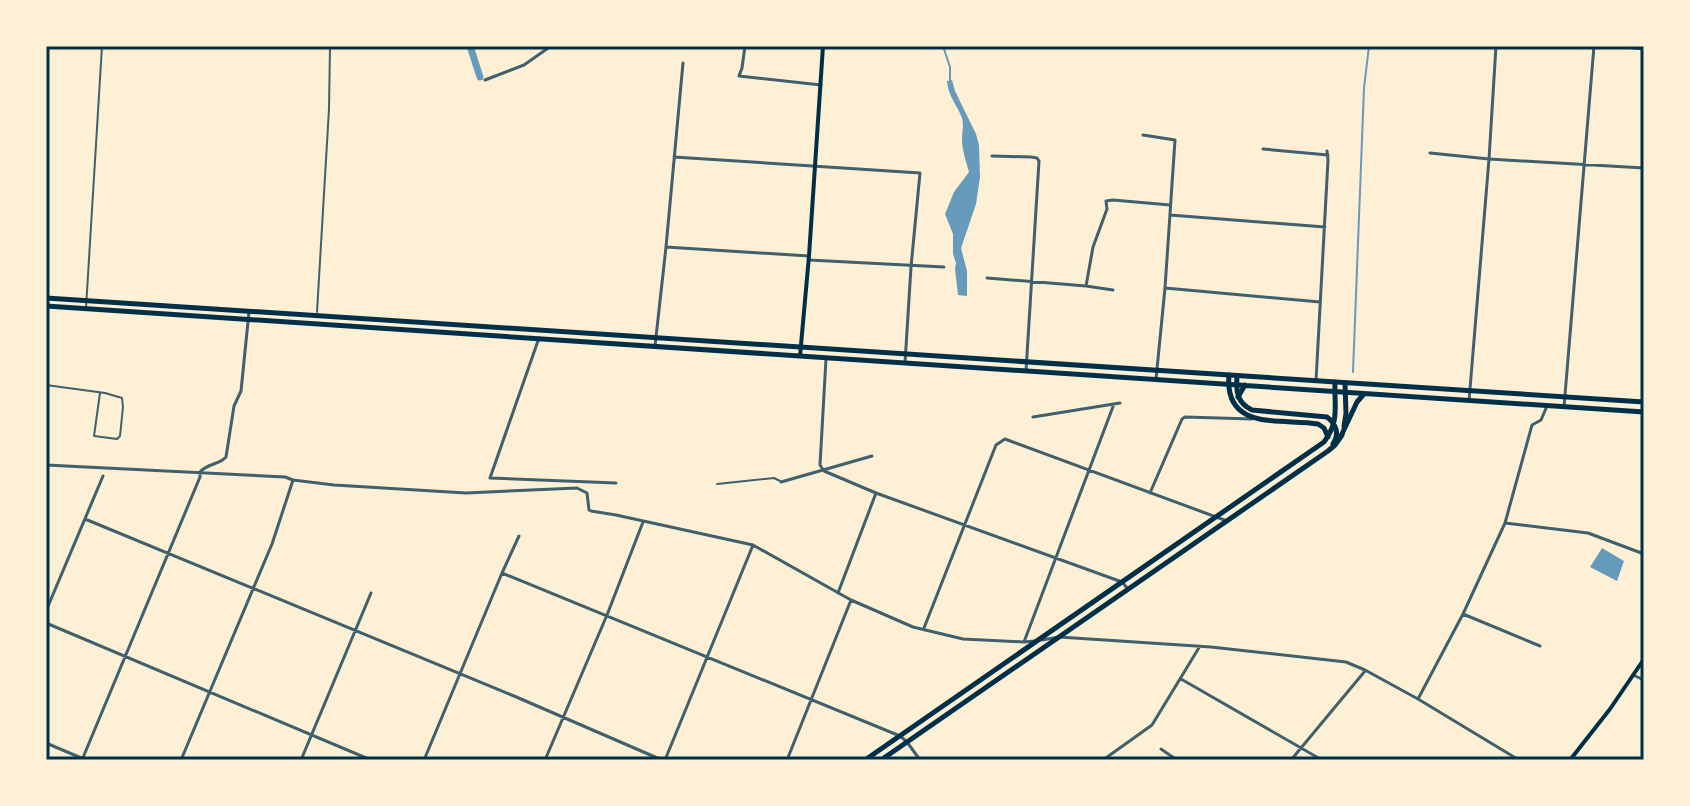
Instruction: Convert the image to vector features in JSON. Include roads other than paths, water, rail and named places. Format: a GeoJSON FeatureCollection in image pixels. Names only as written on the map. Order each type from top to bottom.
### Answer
{"type":"FeatureCollection","features":[{"type":"Feature","properties":{"kind":"main road"},"geometry":{"type":"LineString","coordinates":[[800,356],[823,46]]}},
{"type":"Feature","properties":{"kind":"main road"},"geometry":{"type":"LineString","coordinates":[[46,298],[87,305]]}},
{"type":"Feature","properties":{"kind":"main road"},"geometry":{"type":"LineString","coordinates":[[46,306],[87,305],[249,315],[478,334],[1644,412]]}},
{"type":"Feature","properties":{"kind":"main road"},"geometry":{"type":"LineString","coordinates":[[249,315],[317,316],[1644,402]]}},
{"type":"Feature","properties":{"kind":"main road"},"geometry":{"type":"LineString","coordinates":[[478,334],[479,327]]}},
{"type":"Feature","properties":{"kind":"main road"},"geometry":{"type":"LineString","coordinates":[[598,342],[599,335]]}},
{"type":"Feature","properties":{"kind":"main road"},"geometry":{"type":"LineString","coordinates":[[1229,375],[1228,384],[1236,408],[1253,419],[1318,424],[1328,437]]}},
{"type":"Feature","properties":{"kind":"main road"},"geometry":{"type":"LineString","coordinates":[[1237,376],[1238,397],[1243,405],[1252,410],[1323,416],[1334,424],[1337,436],[1328,451]]}},
{"type":"Feature","properties":{"kind":"main road"},"geometry":{"type":"LineString","coordinates":[[865,760],[1321,444],[1334,424],[1335,382]]}},
{"type":"Feature","properties":{"kind":"main road"},"geometry":{"type":"LineString","coordinates":[[1341,436],[1346,414],[1345,383]]}},
{"type":"Feature","properties":{"kind":"main road"},"geometry":{"type":"LineString","coordinates":[[1238,397],[1245,385]]}},
{"type":"Feature","properties":{"kind":"main road"},"geometry":{"type":"LineString","coordinates":[[881,760],[1328,451],[1341,436],[1364,394]]}},
{"type":"Feature","properties":{"kind":"main road"},"geometry":{"type":"LineString","coordinates":[[1570,760],[1644,659]]}},
{"type":"Feature","properties":{"kind":"street"},"geometry":{"type":"LineString","coordinates":[[485,80],[524,65],[551,46]]}},
{"type":"Feature","properties":{"kind":"street"},"geometry":{"type":"LineString","coordinates":[[745,46],[739,76],[821,85]]}},
{"type":"Feature","properties":{"kind":"street"},"geometry":{"type":"LineString","coordinates":[[1469,401],[1496,46]]}},
{"type":"Feature","properties":{"kind":"street"},"geometry":{"type":"LineString","coordinates":[[1564,407],[1594,46]]}},
{"type":"Feature","properties":{"kind":"street"},"geometry":{"type":"LineString","coordinates":[[1614,46],[1644,49]]}},
{"type":"Feature","properties":{"kind":"street"},"geometry":{"type":"LineString","coordinates":[[655,346],[683,63]]}},
{"type":"Feature","properties":{"kind":"street"},"geometry":{"type":"LineString","coordinates":[[1143,135],[1175,140],[1156,379]]}},
{"type":"Feature","properties":{"kind":"street"},"geometry":{"type":"LineString","coordinates":[[1263,149],[1328,153],[1316,381]]}},
{"type":"Feature","properties":{"kind":"street"},"geometry":{"type":"LineString","coordinates":[[1430,153],[1644,168]]}},
{"type":"Feature","properties":{"kind":"street"},"geometry":{"type":"LineString","coordinates":[[992,156],[1031,157],[1039,161],[1026,371]]}},
{"type":"Feature","properties":{"kind":"street"},"geometry":{"type":"LineString","coordinates":[[674,157],[920,173],[905,363]]}},
{"type":"Feature","properties":{"kind":"street"},"geometry":{"type":"LineString","coordinates":[[1086,286],[1093,247],[1107,209],[1106,201],[1170,205]]}},
{"type":"Feature","properties":{"kind":"street"},"geometry":{"type":"LineString","coordinates":[[1170,215],[1325,227]]}},
{"type":"Feature","properties":{"kind":"street"},"geometry":{"type":"LineString","coordinates":[[666,247],[944,267]]}},
{"type":"Feature","properties":{"kind":"street"},"geometry":{"type":"LineString","coordinates":[[987,278],[1113,290]]}},
{"type":"Feature","properties":{"kind":"street"},"geometry":{"type":"LineString","coordinates":[[1165,288],[1320,302]]}},
{"type":"Feature","properties":{"kind":"street"},"geometry":{"type":"LineString","coordinates":[[46,743],[84,760],[200,472],[226,457],[233,409],[241,391],[249,315]]}},
{"type":"Feature","properties":{"kind":"street"},"geometry":{"type":"LineString","coordinates":[[539,338],[490,478],[616,483]]}},
{"type":"Feature","properties":{"kind":"street"},"geometry":{"type":"LineString","coordinates":[[826,357],[820,465],[823,470],[876,493],[1122,582],[1128,589]]}},
{"type":"Feature","properties":{"kind":"street"},"geometry":{"type":"LineString","coordinates":[[1033,417],[1120,403]]}},
{"type":"Feature","properties":{"kind":"street"},"geometry":{"type":"LineString","coordinates":[[1024,642],[1114,404]]}},
{"type":"Feature","properties":{"kind":"street"},"geometry":{"type":"LineString","coordinates":[[1418,699],[1463,614],[1505,523],[1532,425],[1541,420],[1547,405]]}},
{"type":"Feature","properties":{"kind":"street"},"geometry":{"type":"LineString","coordinates":[[1150,493],[1182,419],[1253,419]]}},
{"type":"Feature","properties":{"kind":"street"},"geometry":{"type":"LineString","coordinates":[[923,629],[996,445],[1002,440],[1008,439],[1227,521]]}},
{"type":"Feature","properties":{"kind":"street"},"geometry":{"type":"LineString","coordinates":[[781,482],[872,456]]}},
{"type":"Feature","properties":{"kind":"street"},"geometry":{"type":"LineString","coordinates":[[46,465],[285,477],[334,485],[466,493],[577,488],[587,493],[591,511],[753,545],[851,600],[903,624],[963,639],[1024,642],[1059,637],[1336,659],[1365,670],[1418,699],[1519,760]]}},
{"type":"Feature","properties":{"kind":"street"},"geometry":{"type":"LineString","coordinates":[[46,611],[103,476]]}},
{"type":"Feature","properties":{"kind":"street"},"geometry":{"type":"LineString","coordinates":[[181,760],[272,544],[293,480]]}},
{"type":"Feature","properties":{"kind":"street"},"geometry":{"type":"LineString","coordinates":[[838,593],[876,493]]}},
{"type":"Feature","properties":{"kind":"street"},"geometry":{"type":"LineString","coordinates":[[85,519],[664,760],[753,545]]}},
{"type":"Feature","properties":{"kind":"street"},"geometry":{"type":"LineString","coordinates":[[545,760],[643,522]]}},
{"type":"Feature","properties":{"kind":"street"},"geometry":{"type":"LineString","coordinates":[[1505,523],[1588,533],[1644,554]]}},
{"type":"Feature","properties":{"kind":"street"},"geometry":{"type":"LineString","coordinates":[[424,760],[519,536]]}},
{"type":"Feature","properties":{"kind":"street"},"geometry":{"type":"LineString","coordinates":[[502,573],[900,736],[920,760]]}},
{"type":"Feature","properties":{"kind":"street"},"geometry":{"type":"LineString","coordinates":[[301,760],[371,593]]}},
{"type":"Feature","properties":{"kind":"street"},"geometry":{"type":"LineString","coordinates":[[787,760],[851,600]]}},
{"type":"Feature","properties":{"kind":"street"},"geometry":{"type":"LineString","coordinates":[[1463,614],[1540,646]]}},
{"type":"Feature","properties":{"kind":"street"},"geometry":{"type":"LineString","coordinates":[[46,623],[371,760]]}},
{"type":"Feature","properties":{"kind":"street"},"geometry":{"type":"LineString","coordinates":[[1103,760],[1152,725],[1200,646]]}},
{"type":"Feature","properties":{"kind":"street"},"geometry":{"type":"LineString","coordinates":[[1291,760],[1365,670]]}},
{"type":"Feature","properties":{"kind":"street"},"geometry":{"type":"LineString","coordinates":[[1633,675],[1644,680]]}},
{"type":"Feature","properties":{"kind":"street"},"geometry":{"type":"LineString","coordinates":[[1181,679],[1322,760]]}},
{"type":"Feature","properties":{"kind":"street"},"geometry":{"type":"LineString","coordinates":[[1161,749],[1177,760]]}},
{"type":"Feature","properties":{"kind":"lane"},"geometry":{"type":"LineString","coordinates":[[87,305],[102,46]]}},
{"type":"Feature","properties":{"kind":"lane"},"geometry":{"type":"LineString","coordinates":[[317,316],[330,46]]}},
{"type":"Feature","properties":{"kind":"lane"},"geometry":{"type":"LineString","coordinates":[[46,385],[112,394],[123,399],[119,439],[94,436],[100,393]]}},
{"type":"Feature","properties":{"kind":"lane"},"geometry":{"type":"LineString","coordinates":[[717,484],[774,478],[781,482]]}},
{"type":"Feature","properties":{"kind":"water"},"geometry":{"type":"Polygon","coordinates":[[[952,80],[979,145],[980,177],[976,204],[961,248],[967,271],[967,296],[958,295],[953,234],[945,214],[954,192],[969,172],[963,147],[962,118],[947,81],[952,80]]]}},
{"type":"Feature","properties":{"kind":"water"},"geometry":{"type":"Polygon","coordinates":[[[1602,548],[1624,561],[1617,581],[1590,567],[1602,548]]]}},
{"type":"Feature","properties":{"kind":"waterway"},"geometry":{"type":"LineString","coordinates":[[470,46],[480,77]]}},
{"type":"Feature","properties":{"kind":"waterway"},"geometry":{"type":"LineString","coordinates":[[943,46],[950,67],[950,82]]}},
{"type":"Feature","properties":{"kind":"waterway"},"geometry":{"type":"LineString","coordinates":[[1353,372],[1364,88],[1369,46]]}}]}
